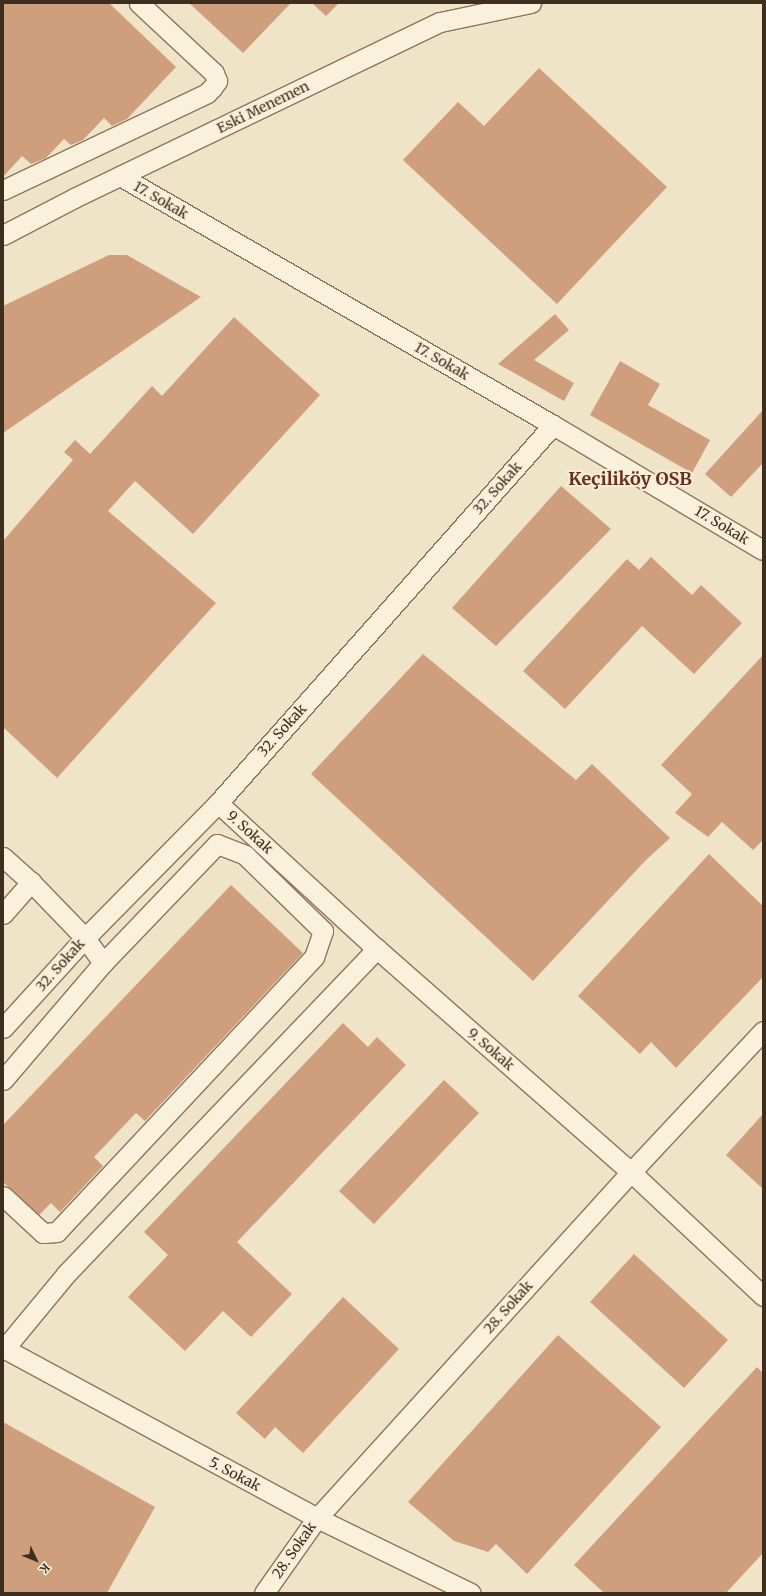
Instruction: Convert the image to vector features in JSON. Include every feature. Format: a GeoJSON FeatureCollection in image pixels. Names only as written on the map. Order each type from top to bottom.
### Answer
{"type":"FeatureCollection","features":[{"type":"Feature","properties":{"kind":"street"},"geometry":{"type":"LineString","coordinates":[[3,190],[207,93],[212,88],[217,81],[214,72],[139,3]]}},
{"type":"Feature","properties":{"kind":"street","name":"Eski Menemen"},"geometry":{"type":"LineString","coordinates":[[3,235],[120,176],[440,22],[531,3]]}},
{"type":"Feature","properties":{"kind":"street","name":"17. Sokak"},"geometry":{"type":"LineString","coordinates":[[120,176],[553,425],[763,550]]}},
{"type":"Feature","properties":{"kind":"street","name":"32. Sokak"},"geometry":{"type":"LineString","coordinates":[[3,1028],[85,938],[218,803],[553,425]]}},
{"type":"Feature","properties":{"kind":"street","name":"9. Sokak"},"geometry":{"type":"LineString","coordinates":[[218,803],[377,949],[631,1172],[763,1296]]}},
{"type":"Feature","properties":{"kind":"street"},"geometry":{"type":"LineString","coordinates":[[3,1080],[104,963],[217,844],[245,855],[323,931],[314,957],[57,1232],[43,1233],[3,1196]]}},
{"type":"Feature","properties":{"kind":"street"},"geometry":{"type":"LineString","coordinates":[[3,857],[31,882],[85,938],[104,963]]}},
{"type":"Feature","properties":{"kind":"street"},"geometry":{"type":"LineString","coordinates":[[3,914],[31,882]]}},
{"type":"Feature","properties":{"kind":"street"},"geometry":{"type":"LineString","coordinates":[[4,1349],[66,1274],[377,949]]}},
{"type":"Feature","properties":{"kind":"street","name":"28. Sokak"},"geometry":{"type":"LineString","coordinates":[[264,1593],[317,1518],[631,1172],[763,1031]]}},
{"type":"Feature","properties":{"kind":"street","name":"5. Sokak"},"geometry":{"type":"LineString","coordinates":[[4,1349],[317,1518],[471,1593]]}},
{"type":"Feature","properties":{"kind":"building"},"geometry":{"type":"Polygon","coordinates":[[[3,3],[109,3],[176,67],[127,119],[112,126],[104,118],[83,140],[71,145],[64,139],[46,158],[31,164],[22,156],[3,177],[3,3]]]}},
{"type":"Feature","properties":{"kind":"building"},"geometry":{"type":"Polygon","coordinates":[[[189,3],[291,3],[243,53],[189,3]]]}},
{"type":"Feature","properties":{"kind":"building"},"geometry":{"type":"Polygon","coordinates":[[[312,3],[339,3],[326,16],[312,3]]]}},
{"type":"Feature","properties":{"kind":"building"},"geometry":{"type":"Polygon","coordinates":[[[539,68],[667,187],[557,304],[403,160],[458,102],[484,126],[539,68]]]}},
{"type":"Feature","properties":{"kind":"building"},"geometry":{"type":"Polygon","coordinates":[[[109,255],[127,255],[201,297],[3,433],[3,306],[109,255]]]}},
{"type":"Feature","properties":{"kind":"building"},"geometry":{"type":"Polygon","coordinates":[[[555,314],[569,330],[534,360],[574,383],[564,401],[498,364],[555,314]]]}},
{"type":"Feature","properties":{"kind":"building"},"geometry":{"type":"Polygon","coordinates":[[[234,317],[320,395],[193,534],[135,481],[108,511],[216,603],[57,778],[3,727],[3,541],[73,460],[64,452],[75,440],[90,454],[152,386],[162,396],[234,317]]]}},
{"type":"Feature","properties":{"kind":"building"},"geometry":{"type":"Polygon","coordinates":[[[620,361],[660,384],[648,405],[710,440],[692,473],[590,415],[620,361]]]}},
{"type":"Feature","properties":{"kind":"building"},"geometry":{"type":"Polygon","coordinates":[[[763,410],[763,463],[731,497],[705,474],[763,410]]]}},
{"type":"Feature","properties":{"kind":"building"},"geometry":{"type":"Polygon","coordinates":[[[561,486],[611,529],[496,646],[452,608],[561,486]]]}},
{"type":"Feature","properties":{"kind":"building"},"geometry":{"type":"Polygon","coordinates":[[[651,557],[692,595],[701,585],[742,623],[694,674],[642,626],[565,709],[523,671],[627,559],[639,570],[651,557]]]}},
{"type":"Feature","properties":{"kind":"building"},"geometry":{"type":"Polygon","coordinates":[[[423,654],[576,780],[592,764],[670,838],[645,861],[533,981],[311,774],[423,654]]]}},
{"type":"Feature","properties":{"kind":"building"},"geometry":{"type":"Polygon","coordinates":[[[763,655],[763,840],[753,850],[722,822],[708,837],[675,813],[692,794],[661,765],[763,655]]]}},
{"type":"Feature","properties":{"kind":"building"},"geometry":{"type":"Polygon","coordinates":[[[709,854],[763,906],[763,977],[676,1068],[651,1042],[640,1054],[578,996],[709,854]]]}},
{"type":"Feature","properties":{"kind":"building"},"geometry":{"type":"Polygon","coordinates":[[[231,885],[303,953],[145,1121],[136,1113],[94,1157],[103,1166],[60,1212],[51,1203],[39,1215],[3,1182],[3,1125],[231,885]]]}},
{"type":"Feature","properties":{"kind":"building"},"geometry":{"type":"Polygon","coordinates":[[[343,1023],[368,1047],[377,1037],[406,1065],[237,1242],[292,1294],[251,1337],[223,1311],[185,1351],[128,1297],[168,1255],[144,1232],[343,1023]]]}},
{"type":"Feature","properties":{"kind":"building"},"geometry":{"type":"Polygon","coordinates":[[[444,1080],[479,1113],[374,1224],[339,1191],[444,1080]]]}},
{"type":"Feature","properties":{"kind":"building"},"geometry":{"type":"Polygon","coordinates":[[[763,1114],[763,1189],[726,1155],[763,1114]]]}},
{"type":"Feature","properties":{"kind":"building"},"geometry":{"type":"Polygon","coordinates":[[[634,1254],[728,1340],[684,1388],[590,1302],[634,1254]]]}},
{"type":"Feature","properties":{"kind":"building"},"geometry":{"type":"Polygon","coordinates":[[[343,1297],[399,1349],[303,1453],[275,1427],[265,1439],[236,1413],[343,1297]]]}},
{"type":"Feature","properties":{"kind":"building"},"geometry":{"type":"Polygon","coordinates":[[[558,1335],[661,1427],[527,1574],[496,1544],[488,1552],[454,1541],[408,1502],[558,1335]]]}},
{"type":"Feature","properties":{"kind":"building"},"geometry":{"type":"Polygon","coordinates":[[[757,1367],[763,1373],[763,1553],[726,1593],[604,1593],[574,1565],[757,1367]]]}},
{"type":"Feature","properties":{"kind":"building"},"geometry":{"type":"Polygon","coordinates":[[[3,1422],[155,1507],[107,1593],[3,1593],[3,1422]]]}},
{"type":"Feature","properties":{"kind":"district","name":"Keçiliköy OSB"},"geometry":{"type":"Point","coordinates":[630,479]}}]}
